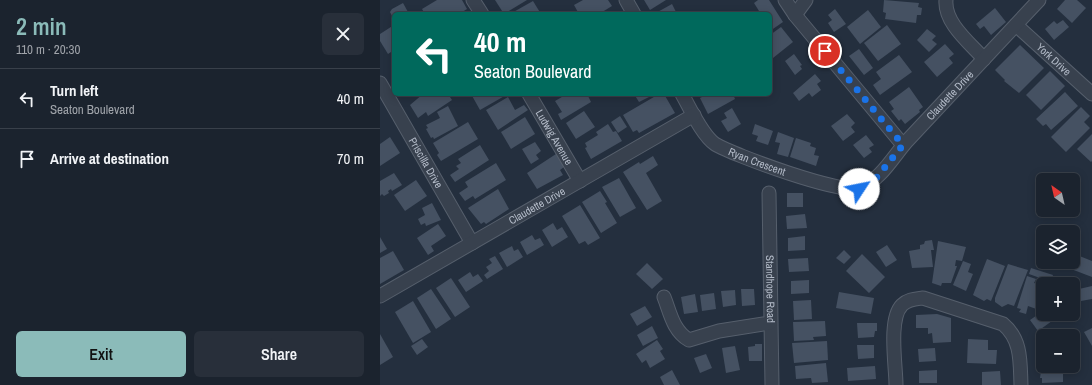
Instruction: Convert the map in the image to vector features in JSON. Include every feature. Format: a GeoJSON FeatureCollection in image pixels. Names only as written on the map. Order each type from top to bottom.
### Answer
{"type":"FeatureCollection","features":[{"type":"Feature","properties":{"kind":"street"},"geometry":{"type":"LineString","coordinates":[[473,0],[481,12]]}},
{"type":"Feature","properties":{"kind":"street"},"geometry":{"type":"LineString","coordinates":[[626,0],[633,12]]}},
{"type":"Feature","properties":{"kind":"street"},"geometry":{"type":"LineString","coordinates":[[785,0],[903,145]]}},
{"type":"Feature","properties":{"kind":"street"},"geometry":{"type":"LineString","coordinates":[[796,15],[806,0]]}},
{"type":"Feature","properties":{"kind":"street"},"geometry":{"type":"LineString","coordinates":[[946,0],[949,19],[984,59]]}},
{"type":"Feature","properties":{"kind":"street","name":"Claudette Drive"},"geometry":{"type":"LineString","coordinates":[[859,189],[873,182],[903,145],[1039,0]]}},
{"type":"Feature","properties":{"kind":"street","name":"York Drive"},"geometry":{"type":"LineString","coordinates":[[1016,25],[1092,94]]}},
{"type":"Feature","properties":{"kind":"street","name":"Priscilla Drive"},"geometry":{"type":"LineString","coordinates":[[380,83],[472,243]]}},
{"type":"Feature","properties":{"kind":"street","name":"Ludwig Avenue"},"geometry":{"type":"LineString","coordinates":[[530,96],[580,181]]}},
{"type":"Feature","properties":{"kind":"street","name":"Ryan Crescent"},"geometry":{"type":"LineString","coordinates":[[683,96],[705,133],[714,144],[768,166],[844,189],[859,189]]}},
{"type":"Feature","properties":{"kind":"street","name":"Claudette Drive"},"geometry":{"type":"LineString","coordinates":[[380,296],[694,115]]}},
{"type":"Feature","properties":{"kind":"street","name":"Standhope Road"},"geometry":{"type":"LineString","coordinates":[[769,193],[772,385]]}},
{"type":"Feature","properties":{"kind":"street"},"geometry":{"type":"LineString","coordinates":[[664,296],[674,325],[681,336],[689,340],[719,331],[770,323]]}},
{"type":"Feature","properties":{"kind":"street"},"geometry":{"type":"LineString","coordinates":[[896,385],[894,324],[897,312],[903,304],[912,299],[923,298],[1003,324],[1012,331],[1018,344],[1021,385]]}},
{"type":"Feature","properties":{"kind":"building"},"geometry":{"type":"Polygon","coordinates":[[[437,0],[462,0],[467,9],[462,12],[424,12],[422,9],[437,0]]]}},
{"type":"Feature","properties":{"kind":"building"},"geometry":{"type":"Polygon","coordinates":[[[495,0],[527,0],[507,12],[503,12],[495,0]]]}},
{"type":"Feature","properties":{"kind":"building"},"geometry":{"type":"Polygon","coordinates":[[[583,0],[608,0],[612,6],[602,12],[578,12],[574,5],[583,0]]]}},
{"type":"Feature","properties":{"kind":"building"},"geometry":{"type":"Polygon","coordinates":[[[644,0],[666,0],[650,10],[644,0]]]}},
{"type":"Feature","properties":{"kind":"building"},"geometry":{"type":"Polygon","coordinates":[[[758,0],[769,0],[783,22],[772,30],[772,12],[758,12],[759,11],[754,3],[758,0]]]}},
{"type":"Feature","properties":{"kind":"building"},"geometry":{"type":"Polygon","coordinates":[[[884,0],[919,3],[918,7],[922,8],[921,15],[917,15],[916,23],[885,19],[886,13],[883,12],[884,0]]]}},
{"type":"Feature","properties":{"kind":"building"},"geometry":{"type":"Polygon","coordinates":[[[1065,0],[1077,0],[1086,8],[1072,23],[1057,9],[1065,0]]]}},
{"type":"Feature","properties":{"kind":"building"},"geometry":{"type":"Polygon","coordinates":[[[533,1],[540,12],[514,12],[533,1]]]}},
{"type":"Feature","properties":{"kind":"building"},"geometry":{"type":"Polygon","coordinates":[[[403,3],[408,12],[392,12],[392,16],[390,12],[392,9],[403,3]]]}},
{"type":"Feature","properties":{"kind":"building"},"geometry":{"type":"Polygon","coordinates":[[[672,4],[676,12],[658,12],[672,4]]]}},
{"type":"Feature","properties":{"kind":"building"},"geometry":{"type":"Polygon","coordinates":[[[995,8],[1006,22],[991,35],[984,26],[980,29],[976,24],[995,8]]]}},
{"type":"Feature","properties":{"kind":"building"},"geometry":{"type":"Polygon","coordinates":[[[835,9],[846,24],[834,32],[828,23],[832,20],[828,15],[835,9]]]}},
{"type":"Feature","properties":{"kind":"building"},"geometry":{"type":"Polygon","coordinates":[[[868,10],[881,27],[860,44],[847,27],[868,10]]]}},
{"type":"Feature","properties":{"kind":"building"},"geometry":{"type":"Polygon","coordinates":[[[1063,20],[1069,27],[1054,40],[1045,29],[1054,21],[1057,24],[1063,20]]]}},
{"type":"Feature","properties":{"kind":"building"},"geometry":{"type":"Polygon","coordinates":[[[887,25],[901,44],[878,61],[864,43],[887,25]]]}},
{"type":"Feature","properties":{"kind":"building"},"geometry":{"type":"Polygon","coordinates":[[[392,26],[392,51],[388,54],[380,41],[380,34],[392,26]]]}},
{"type":"Feature","properties":{"kind":"building"},"geometry":{"type":"Polygon","coordinates":[[[781,27],[793,42],[773,58],[772,57],[772,34],[781,27]]]}},
{"type":"Feature","properties":{"kind":"building"},"geometry":{"type":"Polygon","coordinates":[[[927,29],[936,36],[932,40],[937,44],[929,52],[917,40],[927,29]]]}},
{"type":"Feature","properties":{"kind":"building"},"geometry":{"type":"Polygon","coordinates":[[[945,44],[954,54],[949,58],[953,63],[937,77],[924,62],[945,44]]]}},
{"type":"Feature","properties":{"kind":"building"},"geometry":{"type":"Polygon","coordinates":[[[1020,45],[1044,68],[1019,93],[1004,81],[1005,80],[995,70],[1020,45]]]}},
{"type":"Feature","properties":{"kind":"building"},"geometry":{"type":"Polygon","coordinates":[[[859,49],[873,68],[864,75],[849,56],[859,49]]]}},
{"type":"Feature","properties":{"kind":"building"},"geometry":{"type":"Polygon","coordinates":[[[794,54],[802,65],[800,66],[802,69],[795,75],[785,61],[794,54]]]}},
{"type":"Feature","properties":{"kind":"building"},"geometry":{"type":"Polygon","coordinates":[[[899,55],[912,72],[880,95],[873,85],[881,79],[876,72],[899,55]]]}},
{"type":"Feature","properties":{"kind":"building"},"geometry":{"type":"Polygon","coordinates":[[[1050,71],[1065,86],[1041,110],[1026,95],[1050,71]]]}},
{"type":"Feature","properties":{"kind":"building"},"geometry":{"type":"Polygon","coordinates":[[[815,74],[821,81],[817,84],[821,90],[812,97],[809,93],[799,101],[793,93],[815,74]]]}},
{"type":"Feature","properties":{"kind":"building"},"geometry":{"type":"Polygon","coordinates":[[[909,87],[923,107],[919,110],[920,112],[905,124],[901,119],[899,121],[891,111],[894,109],[889,102],[909,87]]]}},
{"type":"Feature","properties":{"kind":"building"},"geometry":{"type":"Polygon","coordinates":[[[1065,92],[1078,106],[1051,130],[1046,124],[1043,126],[1036,119],[1065,92]]]}},
{"type":"Feature","properties":{"kind":"building"},"geometry":{"type":"Polygon","coordinates":[[[421,96],[449,96],[452,100],[428,116],[426,112],[418,118],[410,105],[421,96]]]}},
{"type":"Feature","properties":{"kind":"building"},"geometry":{"type":"Polygon","coordinates":[[[472,96],[504,96],[480,110],[472,96]]]}},
{"type":"Feature","properties":{"kind":"building"},"geometry":{"type":"Polygon","coordinates":[[[564,96],[588,96],[591,102],[561,120],[558,114],[562,112],[555,101],[564,96]]]}},
{"type":"Feature","properties":{"kind":"building"},"geometry":{"type":"Polygon","coordinates":[[[635,96],[651,96],[639,102],[635,96]]]}},
{"type":"Feature","properties":{"kind":"building"},"geometry":{"type":"Polygon","coordinates":[[[656,96],[665,96],[675,113],[639,133],[637,130],[633,132],[623,115],[656,96]]]}},
{"type":"Feature","properties":{"kind":"building"},"geometry":{"type":"Polygon","coordinates":[[[704,96],[734,96],[735,99],[708,114],[700,98],[704,96]]]}},
{"type":"Feature","properties":{"kind":"building"},"geometry":{"type":"Polygon","coordinates":[[[508,97],[515,110],[524,105],[528,110],[498,130],[486,110],[508,97]]]}},
{"type":"Feature","properties":{"kind":"building"},"geometry":{"type":"Polygon","coordinates":[[[448,106],[458,126],[434,139],[433,137],[431,138],[426,129],[428,128],[426,125],[440,118],[437,112],[448,106]]]}},
{"type":"Feature","properties":{"kind":"building"},"geometry":{"type":"Polygon","coordinates":[[[1081,107],[1090,116],[1084,122],[1090,128],[1066,152],[1051,137],[1081,107]]]}},
{"type":"Feature","properties":{"kind":"building"},"geometry":{"type":"Polygon","coordinates":[[[732,108],[741,124],[728,132],[721,121],[727,118],[724,113],[732,108]]]}},
{"type":"Feature","properties":{"kind":"building"},"geometry":{"type":"Polygon","coordinates":[[[584,111],[595,127],[576,139],[566,123],[584,111]]]}},
{"type":"Feature","properties":{"kind":"building"},"geometry":{"type":"Polygon","coordinates":[[[847,114],[855,123],[851,127],[855,132],[843,141],[831,126],[847,114]]]}},
{"type":"Feature","properties":{"kind":"building"},"geometry":{"type":"Polygon","coordinates":[[[620,116],[627,127],[618,133],[611,122],[620,116]]]}},
{"type":"Feature","properties":{"kind":"building"},"geometry":{"type":"Polygon","coordinates":[[[525,117],[535,134],[511,149],[501,132],[525,117]]]}},
{"type":"Feature","properties":{"kind":"building"},"geometry":{"type":"Polygon","coordinates":[[[468,122],[478,139],[441,161],[437,155],[439,153],[433,143],[468,122]]]}},
{"type":"Feature","properties":{"kind":"building"},"geometry":{"type":"Polygon","coordinates":[[[608,124],[613,132],[616,131],[622,141],[591,159],[585,148],[587,147],[585,143],[598,135],[596,132],[608,124]]]}},
{"type":"Feature","properties":{"kind":"building"},"geometry":{"type":"Polygon","coordinates":[[[755,124],[773,131],[768,145],[756,141],[758,136],[752,134],[755,124]]]}},
{"type":"Feature","properties":{"kind":"building"},"geometry":{"type":"Polygon","coordinates":[[[778,132],[794,138],[788,157],[777,154],[780,143],[775,142],[778,132]]]}},
{"type":"Feature","properties":{"kind":"building"},"geometry":{"type":"Polygon","coordinates":[[[1092,134],[1092,161],[1091,162],[1077,149],[1092,134]]]}},
{"type":"Feature","properties":{"kind":"building"},"geometry":{"type":"Polygon","coordinates":[[[866,135],[874,145],[869,148],[872,152],[864,158],[853,145],[866,135]]]}},
{"type":"Feature","properties":{"kind":"building"},"geometry":{"type":"Polygon","coordinates":[[[390,137],[400,153],[380,166],[380,144],[390,137]]]}},
{"type":"Feature","properties":{"kind":"building"},"geometry":{"type":"Polygon","coordinates":[[[796,138],[811,143],[810,146],[816,148],[814,155],[819,156],[816,166],[790,157],[796,138]]]}},
{"type":"Feature","properties":{"kind":"building"},"geometry":{"type":"Polygon","coordinates":[[[535,142],[541,151],[536,155],[539,159],[531,164],[522,149],[535,142]]]}},
{"type":"Feature","properties":{"kind":"building"},"geometry":{"type":"Polygon","coordinates":[[[480,145],[489,160],[455,182],[450,175],[459,169],[456,166],[461,163],[458,159],[480,145]]]}},
{"type":"Feature","properties":{"kind":"building"},"geometry":{"type":"Polygon","coordinates":[[[556,154],[564,167],[560,170],[563,175],[537,189],[527,173],[556,154]]]}},
{"type":"Feature","properties":{"kind":"building"},"geometry":{"type":"Polygon","coordinates":[[[653,156],[658,165],[646,173],[662,201],[647,210],[623,172],[639,162],[640,164],[653,156]]]}},
{"type":"Feature","properties":{"kind":"building"},"geometry":{"type":"Polygon","coordinates":[[[496,163],[506,180],[475,199],[473,196],[465,201],[459,193],[468,187],[465,182],[496,163]]]}},
{"type":"Feature","properties":{"kind":"building"},"geometry":{"type":"Polygon","coordinates":[[[394,173],[402,185],[392,191],[391,189],[388,191],[389,193],[384,196],[382,194],[380,196],[380,181],[394,173]]]}},
{"type":"Feature","properties":{"kind":"building"},"geometry":{"type":"Polygon","coordinates":[[[619,178],[636,208],[620,217],[602,187],[619,178]]]}},
{"type":"Feature","properties":{"kind":"building"},"geometry":{"type":"Polygon","coordinates":[[[416,180],[427,196],[405,211],[394,195],[416,180]]]}},
{"type":"Feature","properties":{"kind":"building"},"geometry":{"type":"Polygon","coordinates":[[[498,189],[509,209],[486,224],[484,222],[481,224],[468,208],[498,189]]]}},
{"type":"Feature","properties":{"kind":"building"},"geometry":{"type":"Polygon","coordinates":[[[600,191],[607,202],[605,203],[617,223],[601,233],[582,202],[600,191]]]}},
{"type":"Feature","properties":{"kind":"building"},"geometry":{"type":"Polygon","coordinates":[[[787,193],[803,193],[803,207],[787,207],[787,193]]]}},
{"type":"Feature","properties":{"kind":"building"},"geometry":{"type":"Polygon","coordinates":[[[432,203],[441,220],[426,226],[425,223],[421,225],[418,219],[425,215],[422,208],[432,203]]]}},
{"type":"Feature","properties":{"kind":"building"},"geometry":{"type":"Polygon","coordinates":[[[580,205],[600,238],[588,245],[585,241],[579,244],[562,216],[580,205]]]}},
{"type":"Feature","properties":{"kind":"building"},"geometry":{"type":"Polygon","coordinates":[[[805,214],[807,228],[787,229],[786,216],[805,214]]]}},
{"type":"Feature","properties":{"kind":"building"},"geometry":{"type":"Polygon","coordinates":[[[553,223],[557,230],[562,227],[568,237],[552,247],[542,230],[553,223]]]}},
{"type":"Feature","properties":{"kind":"building"},"geometry":{"type":"Polygon","coordinates":[[[438,224],[446,236],[431,246],[434,251],[428,255],[417,238],[438,224]]]}},
{"type":"Feature","properties":{"kind":"building"},"geometry":{"type":"Polygon","coordinates":[[[532,235],[535,240],[540,238],[544,245],[527,255],[520,242],[532,235]]]}},
{"type":"Feature","properties":{"kind":"building"},"geometry":{"type":"Polygon","coordinates":[[[805,236],[805,250],[788,251],[788,238],[805,236]]]}},
{"type":"Feature","properties":{"kind":"building"},"geometry":{"type":"Polygon","coordinates":[[[380,237],[387,249],[380,253],[380,237]]]}},
{"type":"Feature","properties":{"kind":"building"},"geometry":{"type":"Polygon","coordinates":[[[932,240],[934,250],[931,250],[933,267],[912,268],[909,251],[920,249],[920,245],[924,244],[925,241],[932,240]]]}},
{"type":"Feature","properties":{"kind":"building"},"geometry":{"type":"Polygon","coordinates":[[[938,241],[966,247],[962,261],[956,260],[955,266],[957,266],[951,283],[942,283],[941,286],[932,283],[938,241]]]}},
{"type":"Feature","properties":{"kind":"building"},"geometry":{"type":"Polygon","coordinates":[[[887,245],[897,260],[886,267],[876,252],[887,245]]]}},
{"type":"Feature","properties":{"kind":"building"},"geometry":{"type":"Polygon","coordinates":[[[512,246],[514,251],[518,249],[523,257],[507,267],[499,253],[512,246]]]}},
{"type":"Feature","properties":{"kind":"building"},"geometry":{"type":"Polygon","coordinates":[[[844,250],[851,257],[844,264],[836,258],[844,250]]]}},
{"type":"Feature","properties":{"kind":"building"},"geometry":{"type":"Polygon","coordinates":[[[393,251],[404,270],[380,284],[380,258],[393,251]]]}},
{"type":"Feature","properties":{"kind":"building"},"geometry":{"type":"Polygon","coordinates":[[[862,254],[885,277],[869,293],[846,271],[862,254]]]}},
{"type":"Feature","properties":{"kind":"building"},"geometry":{"type":"Polygon","coordinates":[[[495,256],[503,269],[487,279],[484,275],[489,271],[486,267],[492,263],[489,259],[495,256]]]}},
{"type":"Feature","properties":{"kind":"building"},"geometry":{"type":"Polygon","coordinates":[[[1080,256],[1092,261],[1092,277],[1071,269],[1080,269],[1080,256]]]}},
{"type":"Feature","properties":{"kind":"building"},"geometry":{"type":"Polygon","coordinates":[[[808,258],[809,271],[789,272],[788,259],[808,258]]]}},
{"type":"Feature","properties":{"kind":"building"},"geometry":{"type":"Polygon","coordinates":[[[987,259],[1005,266],[991,301],[987,299],[984,301],[973,295],[987,259]]]}},
{"type":"Feature","properties":{"kind":"building"},"geometry":{"type":"Polygon","coordinates":[[[963,261],[971,264],[968,272],[973,274],[966,291],[953,285],[963,261]]]}},
{"type":"Feature","properties":{"kind":"building"},"geometry":{"type":"Polygon","coordinates":[[[647,263],[663,279],[652,289],[636,274],[647,263]]]}},
{"type":"Feature","properties":{"kind":"building"},"geometry":{"type":"Polygon","coordinates":[[[1008,264],[1028,270],[1014,306],[1008,304],[1002,307],[995,302],[995,298],[1008,264]]]}},
{"type":"Feature","properties":{"kind":"building"},"geometry":{"type":"Polygon","coordinates":[[[1031,268],[1053,275],[1052,277],[1037,277],[1029,274],[1031,268]]]}},
{"type":"Feature","properties":{"kind":"building"},"geometry":{"type":"Polygon","coordinates":[[[470,272],[473,277],[478,274],[483,281],[466,292],[458,280],[470,272]]]}},
{"type":"Feature","properties":{"kind":"building"},"geometry":{"type":"Polygon","coordinates":[[[1027,276],[1036,279],[1034,283],[1036,284],[1036,309],[1028,306],[1026,314],[1019,312],[1021,309],[1017,308],[1027,276]]]}},
{"type":"Feature","properties":{"kind":"building"},"geometry":{"type":"Polygon","coordinates":[[[451,278],[470,307],[455,317],[436,288],[451,278]]]}},
{"type":"Feature","properties":{"kind":"building"},"geometry":{"type":"Polygon","coordinates":[[[809,280],[809,293],[791,294],[791,281],[809,280]]]}},
{"type":"Feature","properties":{"kind":"building"},"geometry":{"type":"Polygon","coordinates":[[[1092,286],[1092,299],[1081,301],[1080,289],[1092,286]]]}},
{"type":"Feature","properties":{"kind":"building"},"geometry":{"type":"Polygon","coordinates":[[[431,289],[451,319],[436,329],[417,298],[431,289]]]}},
{"type":"Feature","properties":{"kind":"building"},"geometry":{"type":"Polygon","coordinates":[[[741,289],[754,289],[755,305],[742,306],[741,289]]]}},
{"type":"Feature","properties":{"kind":"building"},"geometry":{"type":"Polygon","coordinates":[[[735,290],[736,305],[723,307],[721,291],[735,290]]]}},
{"type":"Feature","properties":{"kind":"building"},"geometry":{"type":"Polygon","coordinates":[[[839,292],[874,298],[871,314],[836,308],[839,292]]]}},
{"type":"Feature","properties":{"kind":"building"},"geometry":{"type":"Polygon","coordinates":[[[714,293],[716,309],[702,311],[700,295],[714,293]]]}},
{"type":"Feature","properties":{"kind":"building"},"geometry":{"type":"Polygon","coordinates":[[[695,294],[698,312],[684,314],[681,297],[695,294]]]}},
{"type":"Feature","properties":{"kind":"building"},"geometry":{"type":"Polygon","coordinates":[[[811,300],[812,319],[794,320],[793,301],[811,300]]]}},
{"type":"Feature","properties":{"kind":"building"},"geometry":{"type":"Polygon","coordinates":[[[413,301],[431,332],[413,343],[395,312],[413,301]]]}},
{"type":"Feature","properties":{"kind":"building"},"geometry":{"type":"Polygon","coordinates":[[[645,306],[652,317],[637,326],[630,314],[645,306]]]}},
{"type":"Feature","properties":{"kind":"building"},"geometry":{"type":"Polygon","coordinates":[[[937,314],[951,318],[951,342],[933,343],[932,333],[928,334],[928,328],[916,328],[916,315],[937,314]]]}},
{"type":"Feature","properties":{"kind":"building"},"geometry":{"type":"Polygon","coordinates":[[[1036,316],[1036,321],[1052,321],[1041,329],[1037,329],[1030,320],[1036,316]]]}},
{"type":"Feature","properties":{"kind":"building"},"geometry":{"type":"Polygon","coordinates":[[[825,321],[826,336],[813,337],[814,340],[794,341],[793,322],[825,321]]]}},
{"type":"Feature","properties":{"kind":"building"},"geometry":{"type":"Polygon","coordinates":[[[857,323],[877,323],[877,331],[875,331],[874,337],[858,338],[857,323]]]}},
{"type":"Feature","properties":{"kind":"building"},"geometry":{"type":"Polygon","coordinates":[[[652,326],[658,338],[643,346],[637,335],[652,326]]]}},
{"type":"Feature","properties":{"kind":"building"},"geometry":{"type":"Polygon","coordinates":[[[1092,328],[1092,346],[1084,332],[1092,328]]]}},
{"type":"Feature","properties":{"kind":"building"},"geometry":{"type":"Polygon","coordinates":[[[380,334],[393,357],[380,365],[380,334]]]}},
{"type":"Feature","properties":{"kind":"building"},"geometry":{"type":"Polygon","coordinates":[[[422,339],[428,347],[417,355],[411,346],[422,339]]]}},
{"type":"Feature","properties":{"kind":"building"},"geometry":{"type":"Polygon","coordinates":[[[968,339],[988,340],[988,350],[997,350],[996,364],[967,363],[968,339]]]}},
{"type":"Feature","properties":{"kind":"building"},"geometry":{"type":"Polygon","coordinates":[[[657,340],[663,349],[660,351],[665,359],[650,368],[646,360],[642,363],[636,354],[657,340]]]}},
{"type":"Feature","properties":{"kind":"building"},"geometry":{"type":"Polygon","coordinates":[[[827,341],[828,360],[794,363],[792,343],[827,341]]]}},
{"type":"Feature","properties":{"kind":"building"},"geometry":{"type":"Polygon","coordinates":[[[755,344],[762,344],[762,361],[749,361],[748,347],[755,346],[755,344]]]}},
{"type":"Feature","properties":{"kind":"building"},"geometry":{"type":"Polygon","coordinates":[[[857,345],[874,345],[874,358],[858,359],[857,345]]]}},
{"type":"Feature","properties":{"kind":"building"},"geometry":{"type":"Polygon","coordinates":[[[735,346],[740,370],[726,373],[722,348],[735,346]]]}},
{"type":"Feature","properties":{"kind":"building"},"geometry":{"type":"Polygon","coordinates":[[[935,348],[936,361],[919,362],[918,349],[935,348]]]}},
{"type":"Feature","properties":{"kind":"building"},"geometry":{"type":"Polygon","coordinates":[[[706,354],[712,368],[700,373],[694,358],[706,354]]]}},
{"type":"Feature","properties":{"kind":"building"},"geometry":{"type":"Polygon","coordinates":[[[826,363],[828,382],[812,383],[811,378],[796,379],[795,366],[826,363]]]}},
{"type":"Feature","properties":{"kind":"building"},"geometry":{"type":"Polygon","coordinates":[[[875,366],[876,379],[848,381],[847,368],[875,366]]]}},
{"type":"Feature","properties":{"kind":"building"},"geometry":{"type":"Polygon","coordinates":[[[672,370],[680,385],[664,385],[660,377],[672,370]]]}},
{"type":"Feature","properties":{"kind":"building"},"geometry":{"type":"Polygon","coordinates":[[[937,370],[937,383],[919,383],[919,371],[937,370]]]}},
{"type":"Feature","properties":{"kind":"building"},"geometry":{"type":"Polygon","coordinates":[[[1000,371],[1001,385],[982,385],[982,372],[1000,371]]]}},
{"type":"Feature","properties":{"kind":"building"},"geometry":{"type":"Polygon","coordinates":[[[1041,373],[1063,373],[1063,382],[1042,383],[1042,378],[1040,378],[1041,373]]]}},
{"type":"Feature","properties":{"kind":"route"},"geometry":{"type":"LineString","coordinates":[[825,51],[903,145],[873,182],[859,189]]}}]}
